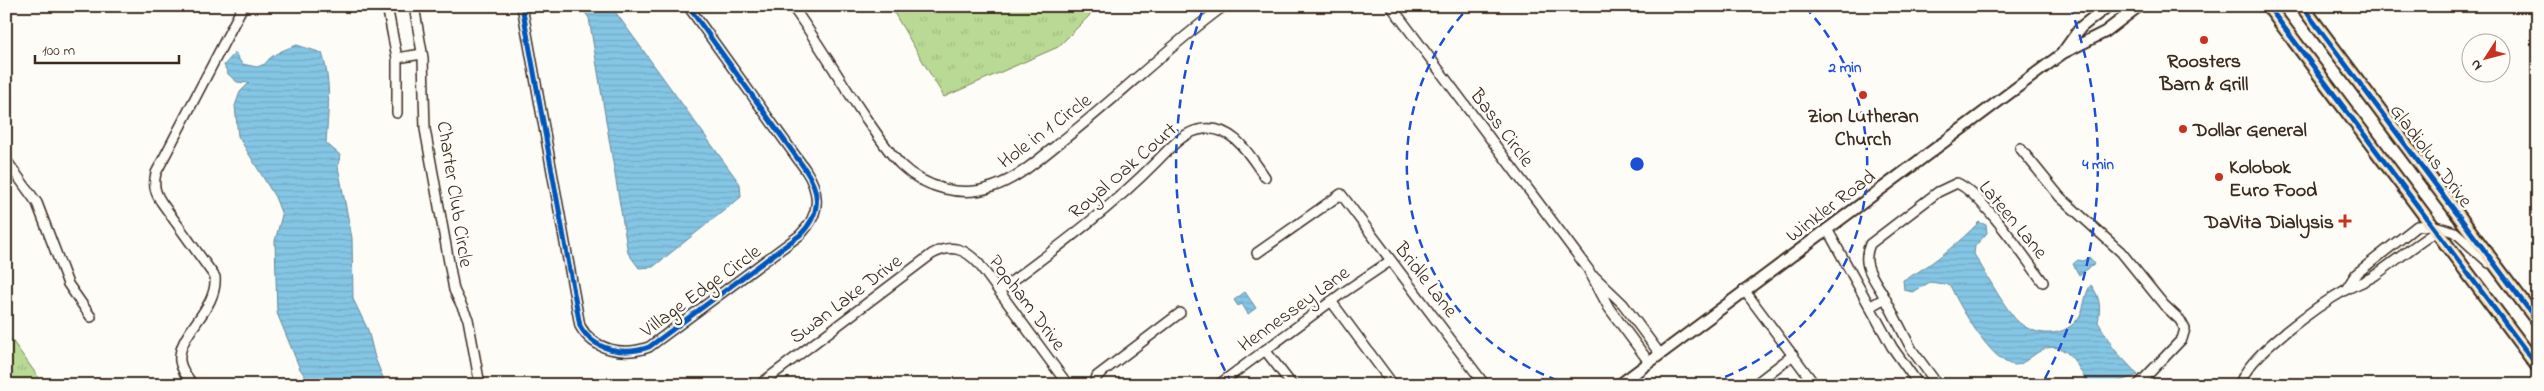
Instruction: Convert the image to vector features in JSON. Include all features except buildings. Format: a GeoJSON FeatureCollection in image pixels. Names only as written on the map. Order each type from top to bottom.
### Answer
{"type":"FeatureCollection","features":[{"type":"Feature","properties":{"kind":"main road","name":"Gladiolus Drive"},"geometry":{"type":"LineString","coordinates":[[2268,6],[2538,367]]}},
{"type":"Feature","properties":{"kind":"main road","name":"Gladiolus Drive"},"geometry":{"type":"LineString","coordinates":[[2302,6],[2538,322]]}},
{"type":"Feature","properties":{"kind":"street"},"geometry":{"type":"LineString","coordinates":[[193,385],[183,371],[180,361],[181,350],[207,308],[216,288],[215,277],[156,194],[154,183],[156,173],[243,6]]}},
{"type":"Feature","properties":{"kind":"street"},"geometry":{"type":"LineString","coordinates":[[388,6],[397,58],[397,113]]}},
{"type":"Feature","properties":{"kind":"street","name":"Charter Club Circle"},"geometry":{"type":"LineString","coordinates":[[414,6],[422,54],[425,128],[454,290],[468,319],[480,385]]}},
{"type":"Feature","properties":{"kind":"street","name":"Village Edge Circle"},"geometry":{"type":"LineString","coordinates":[[522,6],[580,326],[589,338],[598,344],[608,349],[629,352],[649,347],[800,235],[814,219],[818,202],[813,181],[688,6]]}},
{"type":"Feature","properties":{"kind":"street","name":"Hole in 1 Circle"},"geometry":{"type":"LineString","coordinates":[[792,6],[855,103],[902,166],[930,185],[949,190],[970,192],[992,188],[1020,173],[1094,116],[1168,49],[1224,6]]}},
{"type":"Feature","properties":{"kind":"street","name":"Bass Circle"},"geometry":{"type":"LineString","coordinates":[[1391,6],[1588,269],[1623,304],[1660,354]]}},
{"type":"Feature","properties":{"kind":"street","name":"Winkler Road"},"geometry":{"type":"LineString","coordinates":[[2063,53],[2081,27],[2108,6]]}},
{"type":"Feature","properties":{"kind":"street","name":"Winkler Road"},"geometry":{"type":"LineString","coordinates":[[1619,385],[2063,53],[2105,32],[2139,6]]}},
{"type":"Feature","properties":{"kind":"street"},"geometry":{"type":"LineString","coordinates":[[397,58],[422,54]]}},
{"type":"Feature","properties":{"kind":"street","name":"Royal Oak Court"},"geometry":{"type":"LineString","coordinates":[[999,291],[1105,211],[1176,143],[1194,131],[1214,129],[1234,138],[1266,177]]}},
{"type":"Feature","properties":{"kind":"street"},"geometry":{"type":"LineString","coordinates":[[2020,148],[2060,197],[2122,252],[2170,311],[2180,320],[2185,329],[2182,339],[2138,385]]}},
{"type":"Feature","properties":{"kind":"street"},"geometry":{"type":"LineString","coordinates":[[6,160],[37,202],[68,284],[91,318]]}},
{"type":"Feature","properties":{"kind":"street","name":"Lateen Lane"},"geometry":{"type":"LineString","coordinates":[[1885,298],[1865,263],[1870,244],[1938,192],[1957,183],[1974,193],[2008,234],[2043,282]]}},
{"type":"Feature","properties":{"kind":"street","name":"Bridle Lane"},"geometry":{"type":"LineString","coordinates":[[1257,253],[1341,194],[1485,385]]}},
{"type":"Feature","properties":{"kind":"street"},"geometry":{"type":"LineString","coordinates":[[2347,289],[2356,274],[2417,226],[2455,232],[2501,272]]}},
{"type":"Feature","properties":{"kind":"street"},"geometry":{"type":"LineString","coordinates":[[2240,385],[2246,369],[2255,357],[2319,307],[2347,289],[2372,277],[2434,228]]}},
{"type":"Feature","properties":{"kind":"street"},"geometry":{"type":"LineString","coordinates":[[1827,229],[1892,347],[1919,385]]}},
{"type":"Feature","properties":{"kind":"street","name":"Popham Drive"},"geometry":{"type":"LineString","coordinates":[[954,246],[971,256],[1068,385]]}},
{"type":"Feature","properties":{"kind":"street","name":"Swan Lake Drive"},"geometry":{"type":"LineString","coordinates":[[760,385],[932,254],[954,246]]}},
{"type":"Feature","properties":{"kind":"street","name":"Hennessey Lane"},"geometry":{"type":"LineString","coordinates":[[1218,385],[1331,301],[1390,261]]}},
{"type":"Feature","properties":{"kind":"street","name":"Bass Circle"},"geometry":{"type":"LineString","coordinates":[[1588,269],[1609,308],[1649,362]]}},
{"type":"Feature","properties":{"kind":"street"},"geometry":{"type":"LineString","coordinates":[[1744,290],[1815,385]]}},
{"type":"Feature","properties":{"kind":"street"},"geometry":{"type":"LineString","coordinates":[[1871,306],[1885,298],[1912,350],[1938,385]]}},
{"type":"Feature","properties":{"kind":"street"},"geometry":{"type":"LineString","coordinates":[[1331,301],[1390,379]]}},
{"type":"Feature","properties":{"kind":"street"},"geometry":{"type":"LineString","coordinates":[[1094,385],[1097,376],[1180,313]]}},
{"type":"Feature","properties":{"kind":"street"},"geometry":{"type":"LineString","coordinates":[[1265,350],[1292,385]]}},
{"type":"Feature","properties":{"kind":"street"},"geometry":{"type":"LineString","coordinates":[[1754,385],[1793,355]]}},
{"type":"Feature","properties":{"kind":"street"},"geometry":{"type":"LineString","coordinates":[[1911,375],[1925,367]]}},
{"type":"Feature","properties":{"kind":"green space"},"geometry":{"type":"Polygon","coordinates":[[[890,6],[1099,6],[1058,47],[944,97],[890,6]]]}},
{"type":"Feature","properties":{"kind":"green space"},"geometry":{"type":"Polygon","coordinates":[[[6,332],[44,385],[6,385],[6,332]]]}},
{"type":"Feature","properties":{"kind":"water"},"geometry":{"type":"Polygon","coordinates":[[[580,6],[611,6],[740,184],[741,197],[653,267],[639,268],[628,253],[589,18],[580,6]]]}},
{"type":"Feature","properties":{"kind":"water"},"geometry":{"type":"Polygon","coordinates":[[[297,45],[322,53],[325,64],[328,98],[326,143],[340,155],[338,167],[352,238],[353,299],[368,330],[375,358],[386,385],[311,385],[300,369],[277,313],[275,241],[282,215],[275,197],[238,136],[235,106],[240,92],[249,83],[237,82],[228,74],[224,65],[235,53],[242,64],[257,67],[265,64],[279,52],[297,45]]]}},
{"type":"Feature","properties":{"kind":"water"},"geometry":{"type":"Polygon","coordinates":[[[1979,222],[1986,225],[1987,233],[1975,246],[1974,254],[2002,301],[2019,323],[2027,328],[2045,333],[2062,331],[2080,316],[2091,285],[2099,302],[2098,322],[2114,349],[2138,375],[2108,385],[2089,385],[2070,356],[2055,347],[2044,349],[2020,364],[2011,364],[2000,358],[1979,335],[1950,285],[1930,282],[1913,292],[1904,290],[1903,280],[1943,254],[1979,222]]]}},
{"type":"Feature","properties":{"kind":"water"},"geometry":{"type":"Polygon","coordinates":[[[2089,257],[2095,264],[2079,275],[2073,264],[2078,260],[2083,261],[2089,257]]]}},
{"type":"Feature","properties":{"kind":"water"},"geometry":{"type":"Polygon","coordinates":[[[1245,292],[1256,308],[1248,314],[1242,304],[1238,306],[1234,300],[1245,292]]]}},
{"type":"Feature","properties":{"kind":"cycle path"},"geometry":{"type":"LineString","coordinates":[[522,6],[580,326],[593,341],[601,346],[620,351],[639,350],[649,347],[800,235],[807,227],[815,211],[816,195],[814,186],[805,169],[688,6]]}},
{"type":"Feature","properties":{"kind":"cycle path"},"geometry":{"type":"LineString","coordinates":[[2268,6],[2538,367]]}},
{"type":"Feature","properties":{"kind":"cycle path"},"geometry":{"type":"LineString","coordinates":[[2302,6],[2538,322]]}},
{"type":"Feature","properties":{"kind":"place","name":"Roosters Barn & Grill"},"geometry":{"type":"Point","coordinates":[2204,40]}},
{"type":"Feature","properties":{"kind":"place","name":"Zion Lutheran Church"},"geometry":{"type":"Point","coordinates":[1863,95]}},
{"type":"Feature","properties":{"kind":"place","name":"Dollar General"},"geometry":{"type":"Point","coordinates":[2183,129]}},
{"type":"Feature","properties":{"kind":"place","name":"Kolobok Euro Food"},"geometry":{"type":"Point","coordinates":[2219,177]}},
{"type":"Feature","properties":{"kind":"place","name":"DaVita Dialysis"},"geometry":{"type":"Point","coordinates":[2345,221]}}]}
